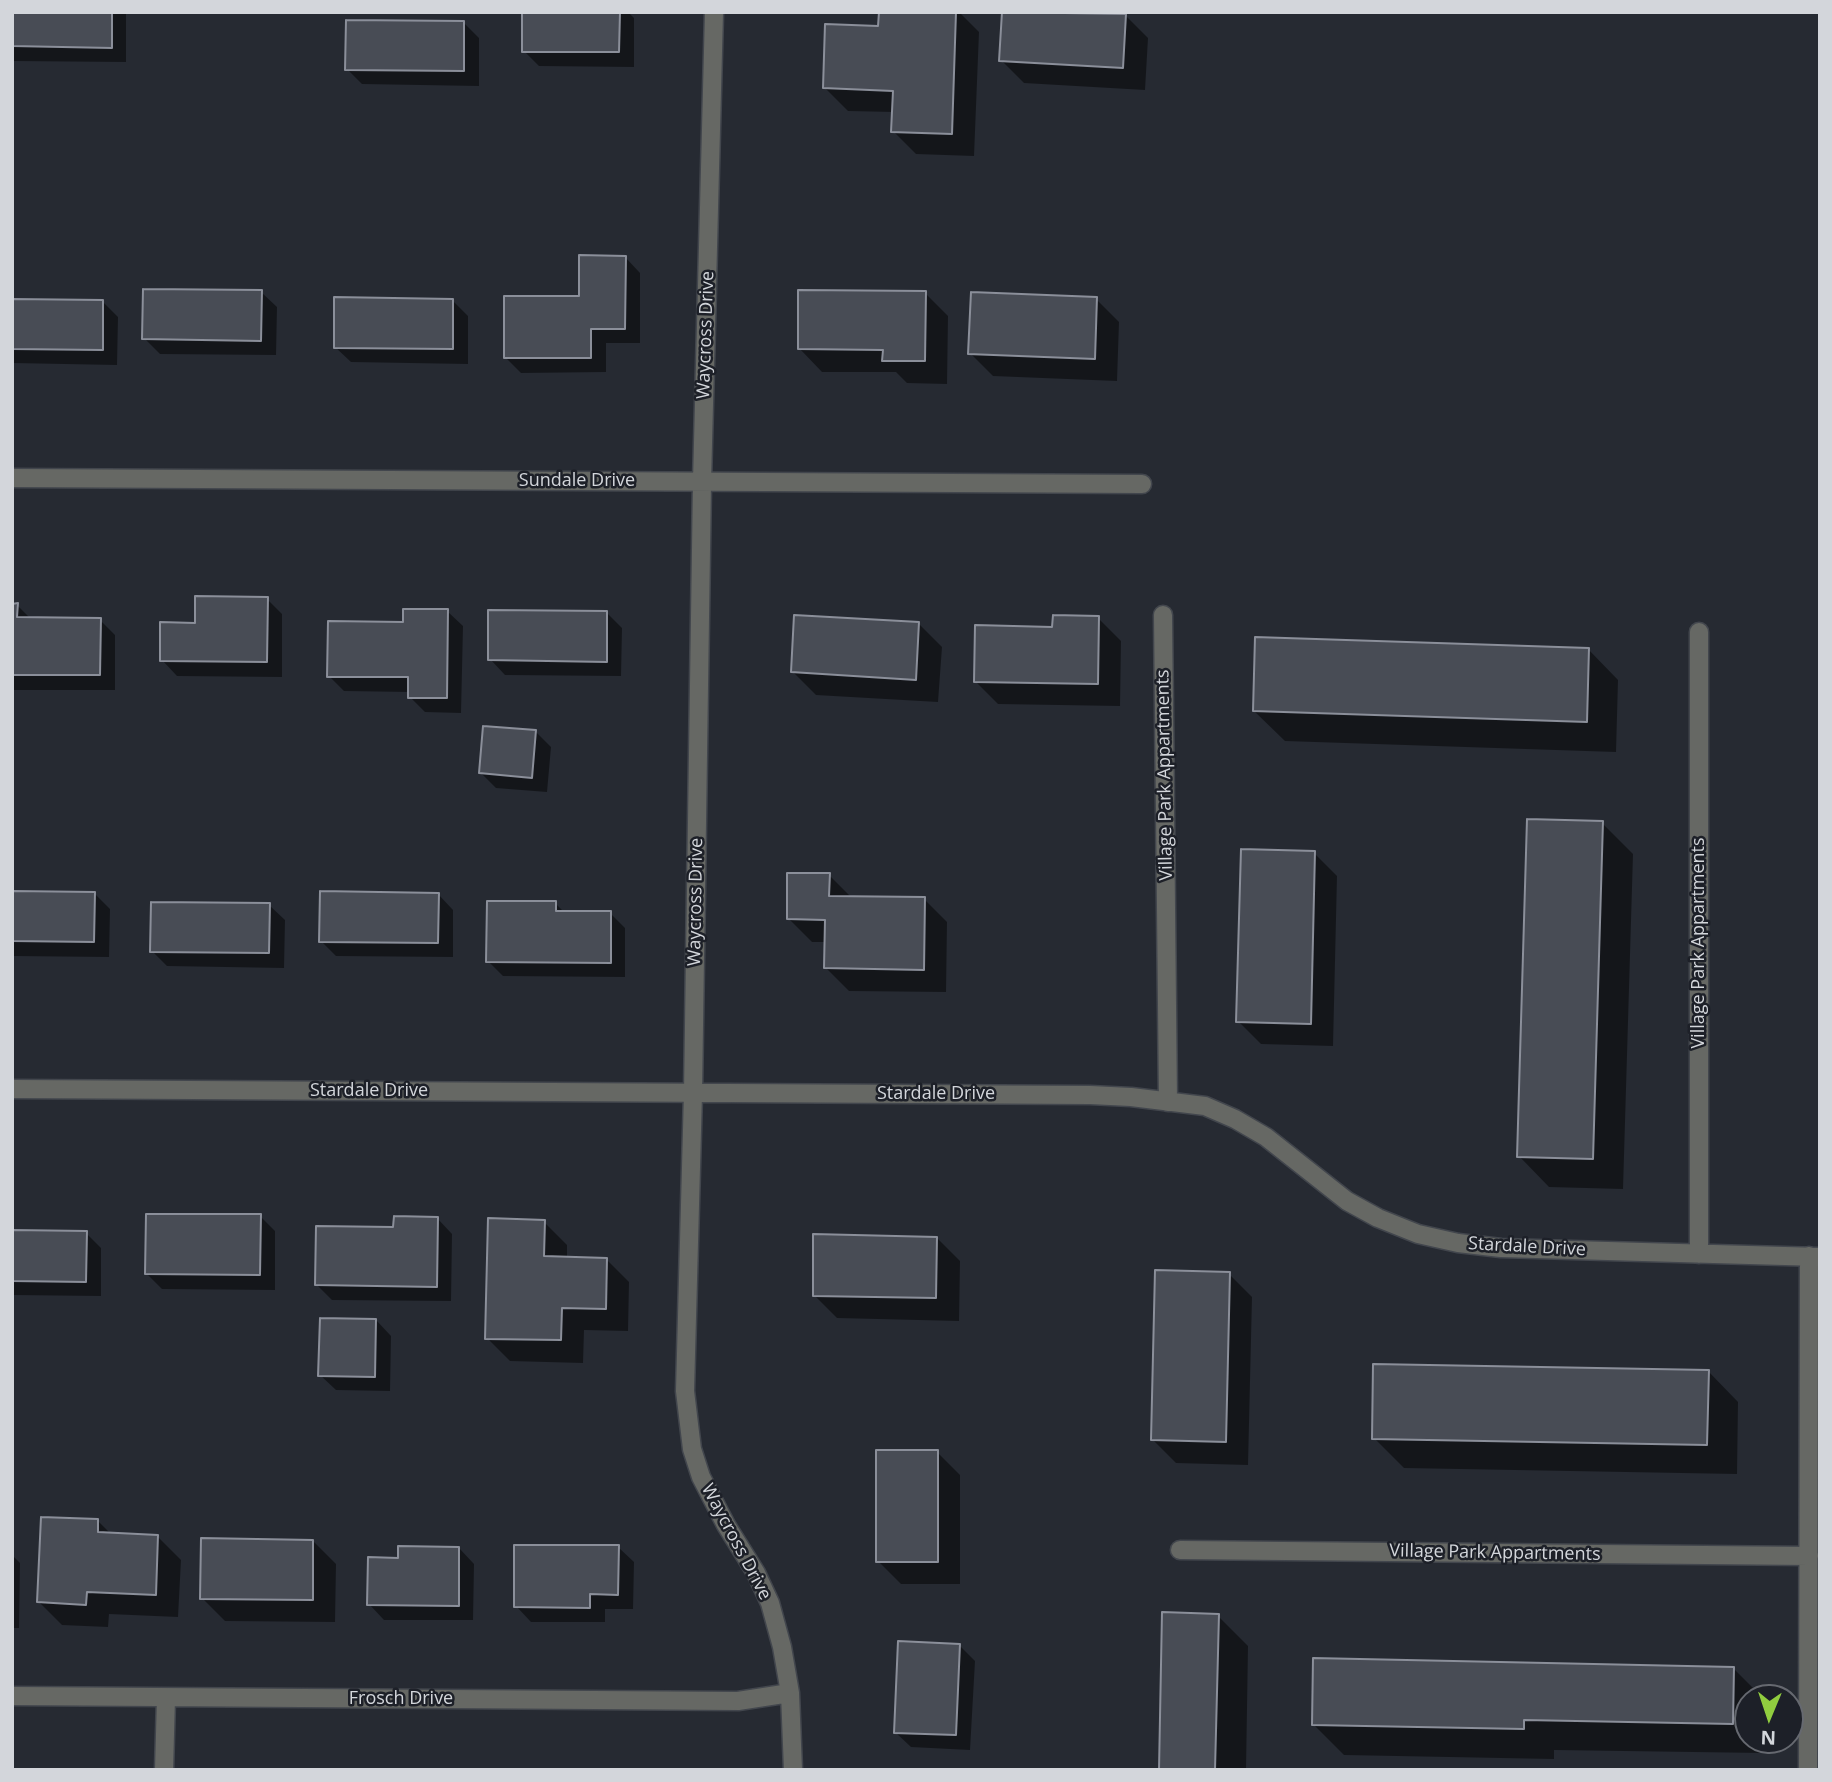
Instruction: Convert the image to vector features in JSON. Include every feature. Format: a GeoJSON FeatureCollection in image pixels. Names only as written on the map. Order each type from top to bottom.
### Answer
{"type":"FeatureCollection","features":[{"type":"Feature","properties":{"kind":"street","name":"Waycross Drive"},"geometry":{"type":"LineString","coordinates":[[714,12],[702,482],[693,1093],[685,1391],[692,1449],[701,1477],[726,1525],[756,1573],[770,1603],[782,1647],[790,1693],[793,1770]]}},
{"type":"Feature","properties":{"kind":"street","name":"Sundale Drive"},"geometry":{"type":"LineString","coordinates":[[12,478],[1142,484]]}},
{"type":"Feature","properties":{"kind":"street","name":"Village Park Appartments"},"geometry":{"type":"LineString","coordinates":[[1163,615],[1168,1102]]}},
{"type":"Feature","properties":{"kind":"street","name":"Village Park Appartments"},"geometry":{"type":"LineString","coordinates":[[1699,632],[1699,1254]]}},
{"type":"Feature","properties":{"kind":"street","name":"Stardale Drive"},"geometry":{"type":"LineString","coordinates":[[12,1089],[1090,1095],[1168,1102],[1205,1106],[1235,1119],[1266,1137],[1347,1201],[1378,1218],[1418,1234],[1458,1243],[1501,1248],[1814,1256]]}},
{"type":"Feature","properties":{"kind":"street"},"geometry":{"type":"LineString","coordinates":[[1808,1770],[1814,1256]]}},
{"type":"Feature","properties":{"kind":"street","name":"Village Park Appartments"},"geometry":{"type":"LineString","coordinates":[[1181,1550],[1809,1556]]}},
{"type":"Feature","properties":{"kind":"street","name":"Frosch Drive"},"geometry":{"type":"LineString","coordinates":[[12,1696],[738,1701],[790,1693]]}},
{"type":"Feature","properties":{"kind":"street"},"geometry":{"type":"LineString","coordinates":[[164,1770],[166,1698]]}},
{"type":"Feature","properties":{"kind":"building"},"geometry":{"type":"Polygon","coordinates":[[[12,12],[112,12],[112,48],[12,46],[12,12]]]}},
{"type":"Feature","properties":{"kind":"building"},"geometry":{"type":"Polygon","coordinates":[[[522,12],[620,12],[619,52],[522,52],[522,12]]]}},
{"type":"Feature","properties":{"kind":"building"},"geometry":{"type":"Polygon","coordinates":[[[879,12],[956,12],[952,134],[891,132],[893,91],[823,88],[825,24],[878,26],[879,12]]]}},
{"type":"Feature","properties":{"kind":"building"},"geometry":{"type":"Polygon","coordinates":[[[1002,12],[1126,14],[1123,68],[999,61],[1002,12]]]}},
{"type":"Feature","properties":{"kind":"building"},"geometry":{"type":"Polygon","coordinates":[[[346,20],[464,21],[464,71],[345,70],[346,20]]]}},
{"type":"Feature","properties":{"kind":"building"},"geometry":{"type":"Polygon","coordinates":[[[579,255],[626,256],[625,329],[591,329],[591,358],[504,358],[504,296],[579,296],[579,255]]]}},
{"type":"Feature","properties":{"kind":"building"},"geometry":{"type":"Polygon","coordinates":[[[143,289],[262,290],[261,341],[142,339],[143,289]]]}},
{"type":"Feature","properties":{"kind":"building"},"geometry":{"type":"Polygon","coordinates":[[[798,290],[926,291],[925,361],[882,361],[883,350],[798,349],[798,290]]]}},
{"type":"Feature","properties":{"kind":"building"},"geometry":{"type":"Polygon","coordinates":[[[971,292],[1097,297],[1095,359],[968,354],[971,292]]]}},
{"type":"Feature","properties":{"kind":"building"},"geometry":{"type":"Polygon","coordinates":[[[334,297],[453,299],[453,349],[334,348],[334,297]]]}},
{"type":"Feature","properties":{"kind":"building"},"geometry":{"type":"Polygon","coordinates":[[[12,299],[103,300],[103,350],[12,349],[12,299]]]}},
{"type":"Feature","properties":{"kind":"building"},"geometry":{"type":"Polygon","coordinates":[[[195,596],[268,597],[267,662],[160,661],[160,622],[195,623],[195,596]]]}},
{"type":"Feature","properties":{"kind":"building"},"geometry":{"type":"Polygon","coordinates":[[[18,603],[17,617],[101,618],[100,675],[12,675],[12,604],[18,603]]]}},
{"type":"Feature","properties":{"kind":"building"},"geometry":{"type":"Polygon","coordinates":[[[403,609],[448,609],[447,698],[408,698],[408,677],[327,677],[328,621],[403,622],[403,609]]]}},
{"type":"Feature","properties":{"kind":"building"},"geometry":{"type":"Polygon","coordinates":[[[488,610],[607,611],[607,662],[488,660],[488,610]]]}},
{"type":"Feature","properties":{"kind":"building"},"geometry":{"type":"Polygon","coordinates":[[[794,615],[919,622],[916,680],[791,672],[794,615]]]}},
{"type":"Feature","properties":{"kind":"building"},"geometry":{"type":"Polygon","coordinates":[[[1053,615],[1099,616],[1098,684],[974,682],[975,625],[1052,627],[1053,615]]]}},
{"type":"Feature","properties":{"kind":"building"},"geometry":{"type":"Polygon","coordinates":[[[1255,637],[1589,648],[1587,722],[1253,711],[1255,637]]]}},
{"type":"Feature","properties":{"kind":"building"},"geometry":{"type":"Polygon","coordinates":[[[483,726],[536,730],[532,778],[479,773],[483,726]]]}},
{"type":"Feature","properties":{"kind":"building"},"geometry":{"type":"Polygon","coordinates":[[[1527,819],[1603,821],[1593,1159],[1517,1157],[1527,819]]]}},
{"type":"Feature","properties":{"kind":"building"},"geometry":{"type":"Polygon","coordinates":[[[1241,849],[1315,851],[1311,1024],[1236,1022],[1241,849]]]}},
{"type":"Feature","properties":{"kind":"building"},"geometry":{"type":"Polygon","coordinates":[[[787,873],[830,873],[829,896],[925,897],[924,970],[824,968],[825,920],[787,919],[787,873]]]}},
{"type":"Feature","properties":{"kind":"building"},"geometry":{"type":"Polygon","coordinates":[[[12,891],[95,892],[94,942],[12,941],[12,891]]]}},
{"type":"Feature","properties":{"kind":"building"},"geometry":{"type":"Polygon","coordinates":[[[320,891],[439,893],[438,943],[319,942],[320,891]]]}},
{"type":"Feature","properties":{"kind":"building"},"geometry":{"type":"Polygon","coordinates":[[[487,901],[556,901],[556,911],[611,911],[611,963],[486,962],[487,901]]]}},
{"type":"Feature","properties":{"kind":"building"},"geometry":{"type":"Polygon","coordinates":[[[151,902],[270,903],[269,953],[150,952],[151,902]]]}},
{"type":"Feature","properties":{"kind":"building"},"geometry":{"type":"Polygon","coordinates":[[[146,1214],[261,1214],[260,1275],[145,1274],[146,1214]]]}},
{"type":"Feature","properties":{"kind":"building"},"geometry":{"type":"Polygon","coordinates":[[[394,1216],[438,1217],[437,1287],[315,1285],[316,1226],[393,1227],[394,1216]]]}},
{"type":"Feature","properties":{"kind":"building"},"geometry":{"type":"Polygon","coordinates":[[[488,1218],[545,1220],[544,1256],[607,1258],[606,1309],[562,1308],[561,1340],[485,1339],[488,1218]]]}},
{"type":"Feature","properties":{"kind":"building"},"geometry":{"type":"Polygon","coordinates":[[[12,1230],[87,1231],[86,1282],[12,1281],[12,1230]]]}},
{"type":"Feature","properties":{"kind":"building"},"geometry":{"type":"Polygon","coordinates":[[[813,1234],[937,1237],[936,1298],[813,1296],[813,1234]]]}},
{"type":"Feature","properties":{"kind":"building"},"geometry":{"type":"Polygon","coordinates":[[[1155,1270],[1230,1272],[1226,1442],[1151,1440],[1155,1270]]]}},
{"type":"Feature","properties":{"kind":"building"},"geometry":{"type":"Polygon","coordinates":[[[320,1318],[376,1319],[375,1377],[318,1376],[320,1318]]]}},
{"type":"Feature","properties":{"kind":"building"},"geometry":{"type":"Polygon","coordinates":[[[1373,1364],[1709,1370],[1707,1445],[1372,1439],[1373,1364]]]}},
{"type":"Feature","properties":{"kind":"building"},"geometry":{"type":"Polygon","coordinates":[[[876,1450],[938,1450],[938,1562],[876,1562],[876,1450]]]}},
{"type":"Feature","properties":{"kind":"building"},"geometry":{"type":"Polygon","coordinates":[[[41,1517],[98,1519],[98,1532],[158,1535],[156,1595],[87,1592],[86,1605],[37,1602],[41,1517]]]}},
{"type":"Feature","properties":{"kind":"building"},"geometry":{"type":"Polygon","coordinates":[[[201,1538],[313,1540],[313,1600],[200,1599],[201,1538]]]}},
{"type":"Feature","properties":{"kind":"building"},"geometry":{"type":"Polygon","coordinates":[[[514,1545],[619,1545],[618,1595],[590,1594],[590,1608],[514,1607],[514,1545]]]}},
{"type":"Feature","properties":{"kind":"building"},"geometry":{"type":"Polygon","coordinates":[[[398,1546],[459,1547],[459,1606],[367,1605],[368,1557],[398,1558],[398,1546]]]}},
{"type":"Feature","properties":{"kind":"building"},"geometry":{"type":"Polygon","coordinates":[[[1162,1612],[1219,1614],[1215,1770],[1159,1770],[1162,1612]]]}},
{"type":"Feature","properties":{"kind":"building"},"geometry":{"type":"Polygon","coordinates":[[[898,1641],[960,1644],[956,1735],[894,1733],[898,1641]]]}},
{"type":"Feature","properties":{"kind":"building"},"geometry":{"type":"Polygon","coordinates":[[[1313,1658],[1734,1667],[1733,1724],[1524,1720],[1524,1729],[1312,1725],[1313,1658]]]}}]}
